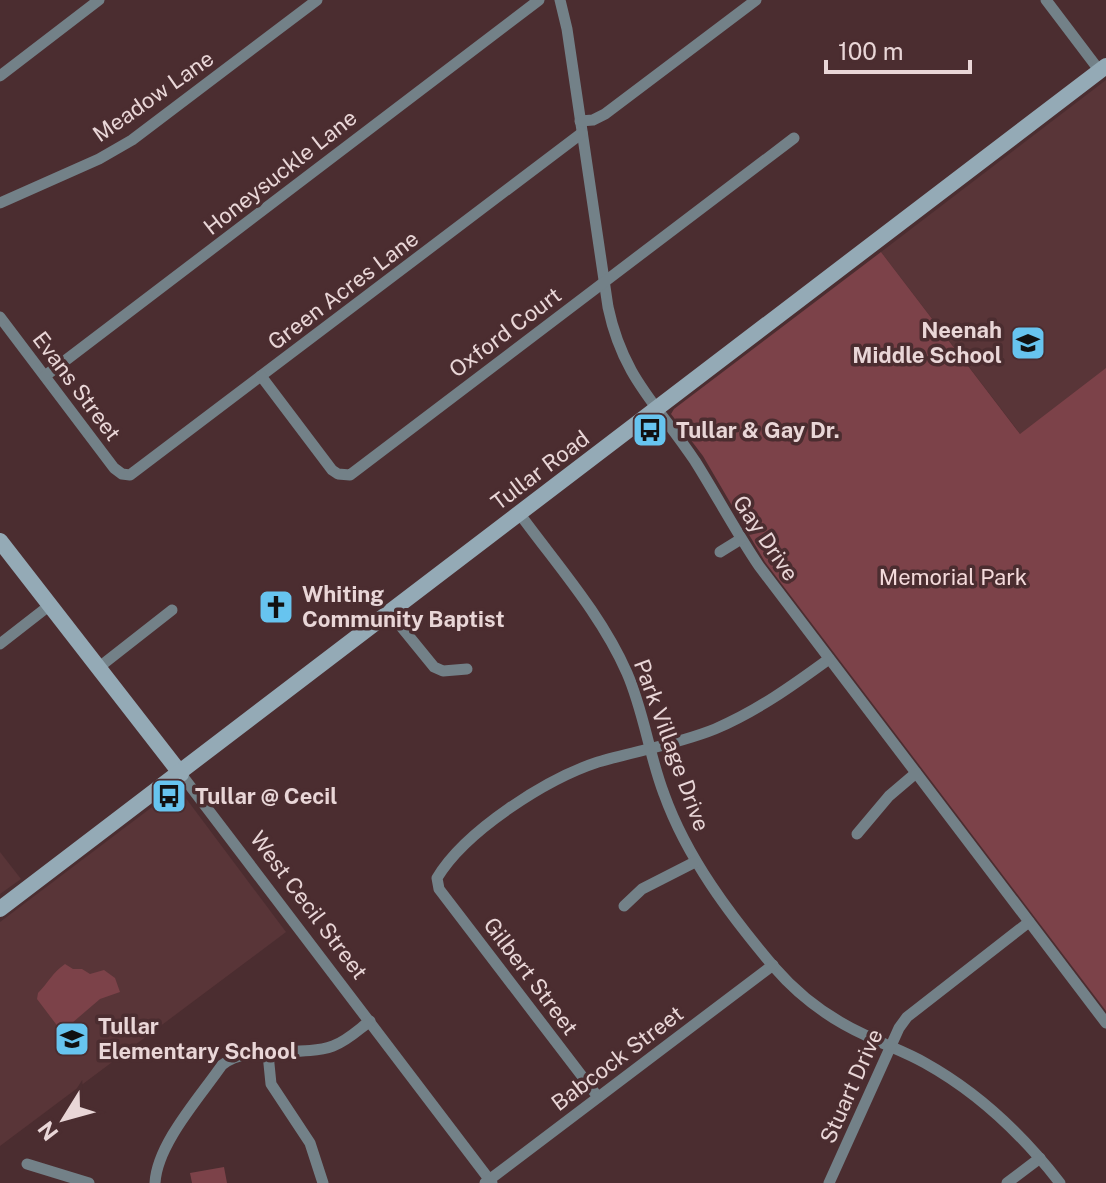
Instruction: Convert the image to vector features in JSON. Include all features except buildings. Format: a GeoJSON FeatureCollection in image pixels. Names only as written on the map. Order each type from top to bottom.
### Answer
{"type":"FeatureCollection","features":[{"type":"Feature","properties":{"kind":"main road","name":"Tullar Road"},"geometry":{"type":"LineString","coordinates":[[0,909],[1103,68]]}},
{"type":"Feature","properties":{"kind":"main road","name":"West Cecil Street"},"geometry":{"type":"LineString","coordinates":[[0,541],[181,774]]}},
{"type":"Feature","properties":{"kind":"street"},"geometry":{"type":"LineString","coordinates":[[0,76],[99,0]]}},
{"type":"Feature","properties":{"kind":"street","name":"Meadow Lane"},"geometry":{"type":"LineString","coordinates":[[0,203],[99,159],[132,140],[317,0]]}},
{"type":"Feature","properties":{"kind":"street","name":"Honeysuckle Lane"},"geometry":{"type":"LineString","coordinates":[[45,376],[539,0]]}},
{"type":"Feature","properties":{"kind":"street","name":"Gay Drive"},"geometry":{"type":"LineString","coordinates":[[560,0],[604,280],[622,356],[636,382],[700,469],[741,539],[1106,1023]]}},
{"type":"Feature","properties":{"kind":"street","name":"Green Acres Lane"},"geometry":{"type":"LineString","coordinates":[[126,475],[137,471],[581,127],[605,114],[756,0]]}},
{"type":"Feature","properties":{"kind":"street"},"geometry":{"type":"LineString","coordinates":[[1046,0],[1103,68]]}},
{"type":"Feature","properties":{"kind":"street","name":"Oxford Court"},"geometry":{"type":"LineString","coordinates":[[261,376],[332,470],[347,476],[794,138]]}},
{"type":"Feature","properties":{"kind":"street","name":"Evans Street"},"geometry":{"type":"LineString","coordinates":[[0,317],[114,468],[126,475]]}},
{"type":"Feature","properties":{"kind":"street","name":"Park Village Drive"},"geometry":{"type":"LineString","coordinates":[[519,513],[592,610],[615,648],[638,702],[675,823],[695,862],[773,965],[801,995],[822,1011],[952,1080],[983,1102],[1040,1158],[1060,1183]]}},
{"type":"Feature","properties":{"kind":"street"},"geometry":{"type":"LineString","coordinates":[[720,552],[741,539]]}},
{"type":"Feature","properties":{"kind":"street"},"geometry":{"type":"LineString","coordinates":[[0,644],[50,605]]}},
{"type":"Feature","properties":{"kind":"street"},"geometry":{"type":"LineString","coordinates":[[98,668],[172,610]]}},
{"type":"Feature","properties":{"kind":"street"},"geometry":{"type":"LineString","coordinates":[[390,613],[434,667],[443,671],[467,669]]}},
{"type":"Feature","properties":{"kind":"street"},"geometry":{"type":"LineString","coordinates":[[650,748],[712,730],[742,717],[769,702],[829,659]]}},
{"type":"Feature","properties":{"kind":"street","name":"Gilbert Street"},"geometry":{"type":"LineString","coordinates":[[598,1097],[439,889],[437,878],[481,830],[531,795],[595,763],[650,748]]}},
{"type":"Feature","properties":{"kind":"street"},"geometry":{"type":"LineString","coordinates":[[857,834],[889,796],[916,773]]}},
{"type":"Feature","properties":{"kind":"street","name":"West Cecil Street"},"geometry":{"type":"LineString","coordinates":[[181,774],[489,1182]]}},
{"type":"Feature","properties":{"kind":"street"},"geometry":{"type":"LineString","coordinates":[[624,906],[642,889],[695,862]]}},
{"type":"Feature","properties":{"kind":"street","name":"Stuart Drive"},"geometry":{"type":"LineString","coordinates":[[829,1183],[899,1028],[917,1007],[1029,922]]}},
{"type":"Feature","properties":{"kind":"street","name":"Babcock Street"},"geometry":{"type":"LineString","coordinates":[[489,1182],[773,965]]}},
{"type":"Feature","properties":{"kind":"street"},"geometry":{"type":"LineString","coordinates":[[155,1183],[158,1163],[165,1147],[222,1065],[237,1055],[335,1045],[370,1021]]}},
{"type":"Feature","properties":{"kind":"street"},"geometry":{"type":"LineString","coordinates":[[268,1054],[271,1084],[310,1143],[323,1183]]}},
{"type":"Feature","properties":{"kind":"street"},"geometry":{"type":"LineString","coordinates":[[1007,1183],[1040,1158]]}},
{"type":"Feature","properties":{"kind":"street"},"geometry":{"type":"LineString","coordinates":[[27,1164],[89,1183]]}},
{"type":"Feature","properties":{"kind":"shaded area","name":"Neenah Middle School"},"geometry":{"type":"Polygon","coordinates":[[[1106,80],[1106,546],[881,252],[1106,80]]]}},
{"type":"Feature","properties":{"kind":"shaded area","name":"Tullar Elementary School"},"geometry":{"type":"Polygon","coordinates":[[[177,791],[182,793],[286,932],[0,1146],[0,922],[177,791]]]}},
{"type":"Feature","properties":{"kind":"shaded area"},"geometry":{"type":"Polygon","coordinates":[[[0,852],[21,879],[0,894],[0,852]]]}},
{"type":"Feature","properties":{"kind":"green space","name":"Memorial Park"},"geometry":{"type":"Polygon","coordinates":[[[881,252],[1020,434],[1106,368],[1106,1011],[765,562],[703,456],[671,414],[881,252]]]}},
{"type":"Feature","properties":{"kind":"green space"},"geometry":{"type":"Polygon","coordinates":[[[65,964],[90,974],[104,970],[115,978],[120,992],[100,999],[72,1023],[75,1028],[65,1036],[37,999],[38,993],[65,964]]]}},
{"type":"Feature","properties":{"kind":"green space"},"geometry":{"type":"Polygon","coordinates":[[[224,1167],[227,1183],[192,1183],[190,1173],[224,1167]]]}},
{"type":"Feature","properties":{"kind":"place","name":"Neenah Middle School"},"geometry":{"type":"Point","coordinates":[1028,343]}},
{"type":"Feature","properties":{"kind":"place","name":"Tullar & Gay Dr."},"geometry":{"type":"Point","coordinates":[650,430]}},
{"type":"Feature","properties":{"kind":"place","name":"Whiting Community Baptist"},"geometry":{"type":"Point","coordinates":[276,607]}},
{"type":"Feature","properties":{"kind":"place","name":"Tullar @ Cecil"},"geometry":{"type":"Point","coordinates":[169,796]}},
{"type":"Feature","properties":{"kind":"place","name":"Tullar Elementary School"},"geometry":{"type":"Point","coordinates":[72,1039]}}]}
